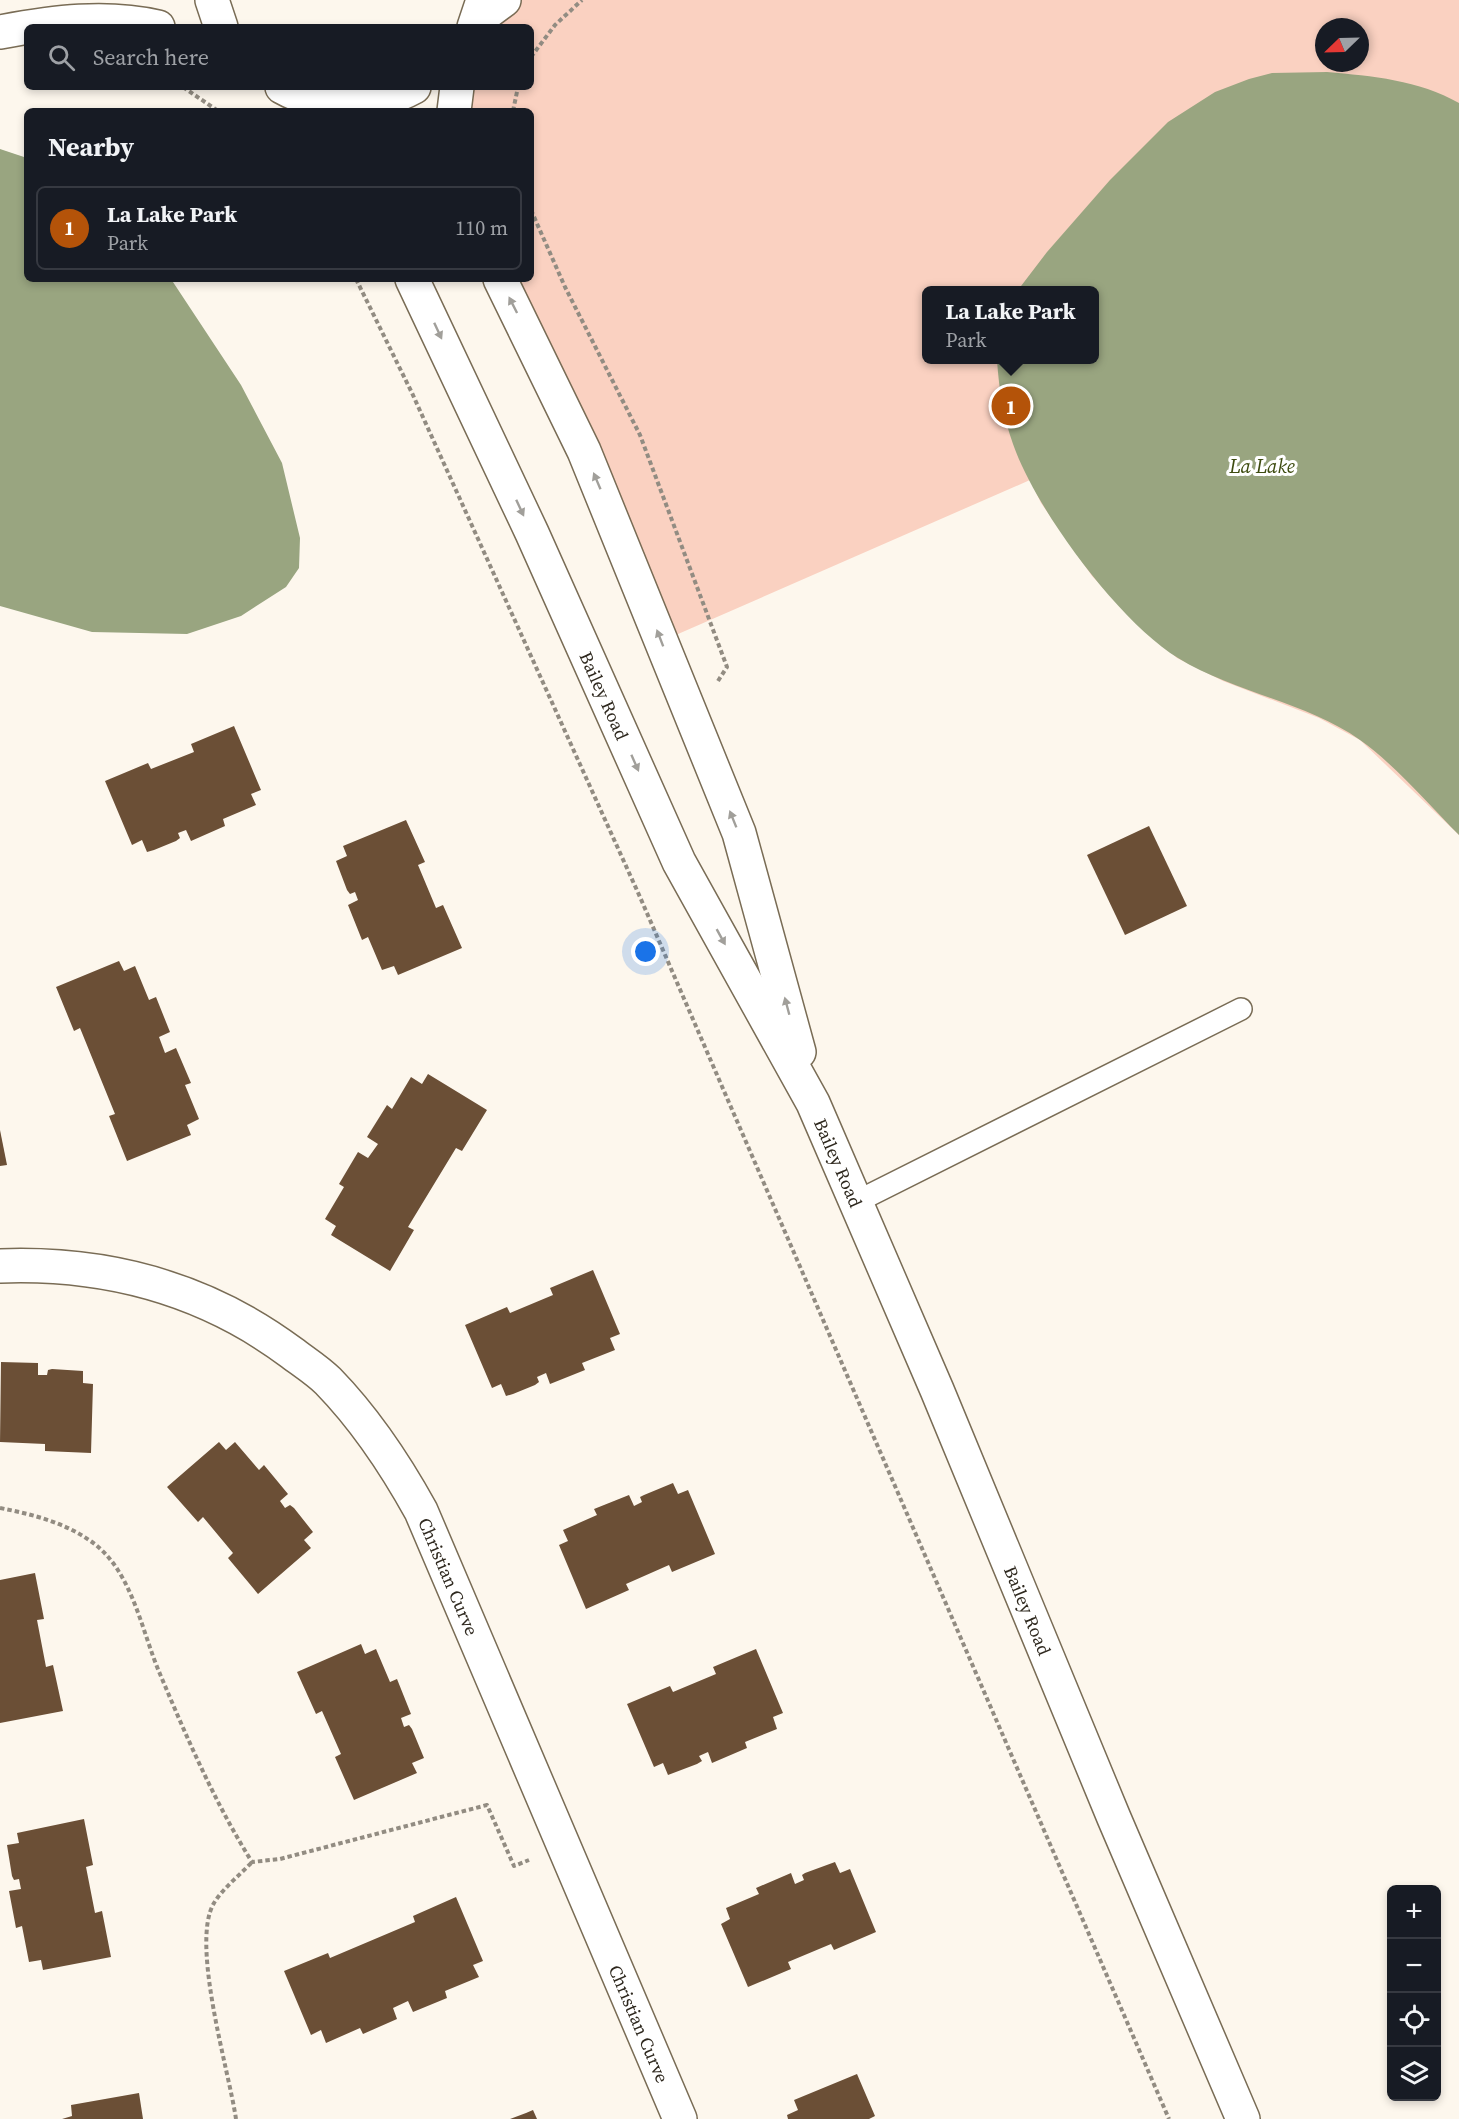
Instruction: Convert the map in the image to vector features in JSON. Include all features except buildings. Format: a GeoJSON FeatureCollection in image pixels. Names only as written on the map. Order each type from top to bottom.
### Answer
{"type":"FeatureCollection","features":[{"type":"Feature","properties":{"kind":"main road"},"geometry":{"type":"LineString","coordinates":[[212,0],[220,24]]}},
{"type":"Feature","properties":{"kind":"main road"},"geometry":{"type":"LineString","coordinates":[[478,16],[504,0]]}},
{"type":"Feature","properties":{"kind":"main road"},"geometry":{"type":"LineString","coordinates":[[48,24],[105,19],[146,24]]}},
{"type":"Feature","properties":{"kind":"main road"},"geometry":{"type":"LineString","coordinates":[[0,32],[24,27]]}},
{"type":"Feature","properties":{"kind":"main road"},"geometry":{"type":"LineString","coordinates":[[294,97],[350,104],[378,101],[406,90]]}},
{"type":"Feature","properties":{"kind":"main road"},"geometry":{"type":"LineString","coordinates":[[454,108],[457,90]]}},
{"type":"Feature","properties":{"kind":"main road","name":"Bailey Road"},"geometry":{"type":"LineString","coordinates":[[413,282],[532,534],[679,862],[813,1103],[1243,2119]]}},
{"type":"Feature","properties":{"kind":"main road","name":"Bailey Road"},"geometry":{"type":"LineString","coordinates":[[501,282],[584,451],[739,833],[813,1103]]}},
{"type":"Feature","properties":{"kind":"main road","name":"Christian Curve"},"geometry":{"type":"LineString","coordinates":[[0,1266],[37,1265],[112,1272],[168,1288],[220,1309],[275,1341],[326,1379],[391,1458],[421,1511],[680,2119]]}},
{"type":"Feature","properties":{"kind":"lane"},"geometry":{"type":"LineString","coordinates":[[856,1202],[1241,1009]]}},
{"type":"Feature","properties":{"kind":"path"},"geometry":{"type":"LineString","coordinates":[[534,53],[555,25],[582,0]]}},
{"type":"Feature","properties":{"kind":"path"},"geometry":{"type":"LineString","coordinates":[[187,90],[214,108]]}},
{"type":"Feature","properties":{"kind":"path"},"geometry":{"type":"LineString","coordinates":[[514,108],[517,90]]}},
{"type":"Feature","properties":{"kind":"path"},"geometry":{"type":"LineString","coordinates":[[534,217],[565,287],[640,435],[727,668],[692,718]]}},
{"type":"Feature","properties":{"kind":"path"},"geometry":{"type":"LineString","coordinates":[[357,282],[417,404],[640,897],[1169,2119]]}},
{"type":"Feature","properties":{"kind":"path"},"geometry":{"type":"LineString","coordinates":[[0,1508],[50,1520],[91,1540],[113,1564],[128,1587],[160,1673],[227,1822],[252,1862]]}},
{"type":"Feature","properties":{"kind":"path"},"geometry":{"type":"LineString","coordinates":[[236,2119],[206,1955],[208,1926],[214,1903],[252,1862],[280,1859],[487,1805],[514,1866],[563,1845]]}},
{"type":"Feature","properties":{"kind":"shaded area"},"geometry":{"type":"Polygon","coordinates":[[[504,0],[1459,0],[1459,835],[1360,740],[1319,718],[1223,681],[1177,658],[1141,627],[1092,576],[1041,503],[1030,480],[662,641],[501,282],[534,282],[534,108],[454,108],[457,90],[534,90],[534,24],[477,24],[504,0]]]}},
{"type":"Feature","properties":{"kind":"water","name":"La Lake"},"geometry":{"type":"Polygon","coordinates":[[[1327,72],[1395,80],[1428,89],[1459,103],[1459,835],[1373,749],[1360,740],[1317,716],[1200,670],[1178,658],[1155,641],[1106,592],[1060,531],[1024,471],[1007,423],[997,364],[1099,364],[1099,286],[1021,286],[1047,252],[1110,180],[1168,122],[1215,92],[1272,73],[1327,72]]]}},
{"type":"Feature","properties":{"kind":"water"},"geometry":{"type":"Polygon","coordinates":[[[0,149],[24,157],[24,282],[173,282],[241,385],[282,463],[300,538],[299,568],[286,587],[241,616],[187,634],[92,632],[0,606],[0,149]]]}},
{"type":"Feature","properties":{"kind":"place","name":"La Lake Park"},"geometry":{"type":"Point","coordinates":[1011,406]}}]}
